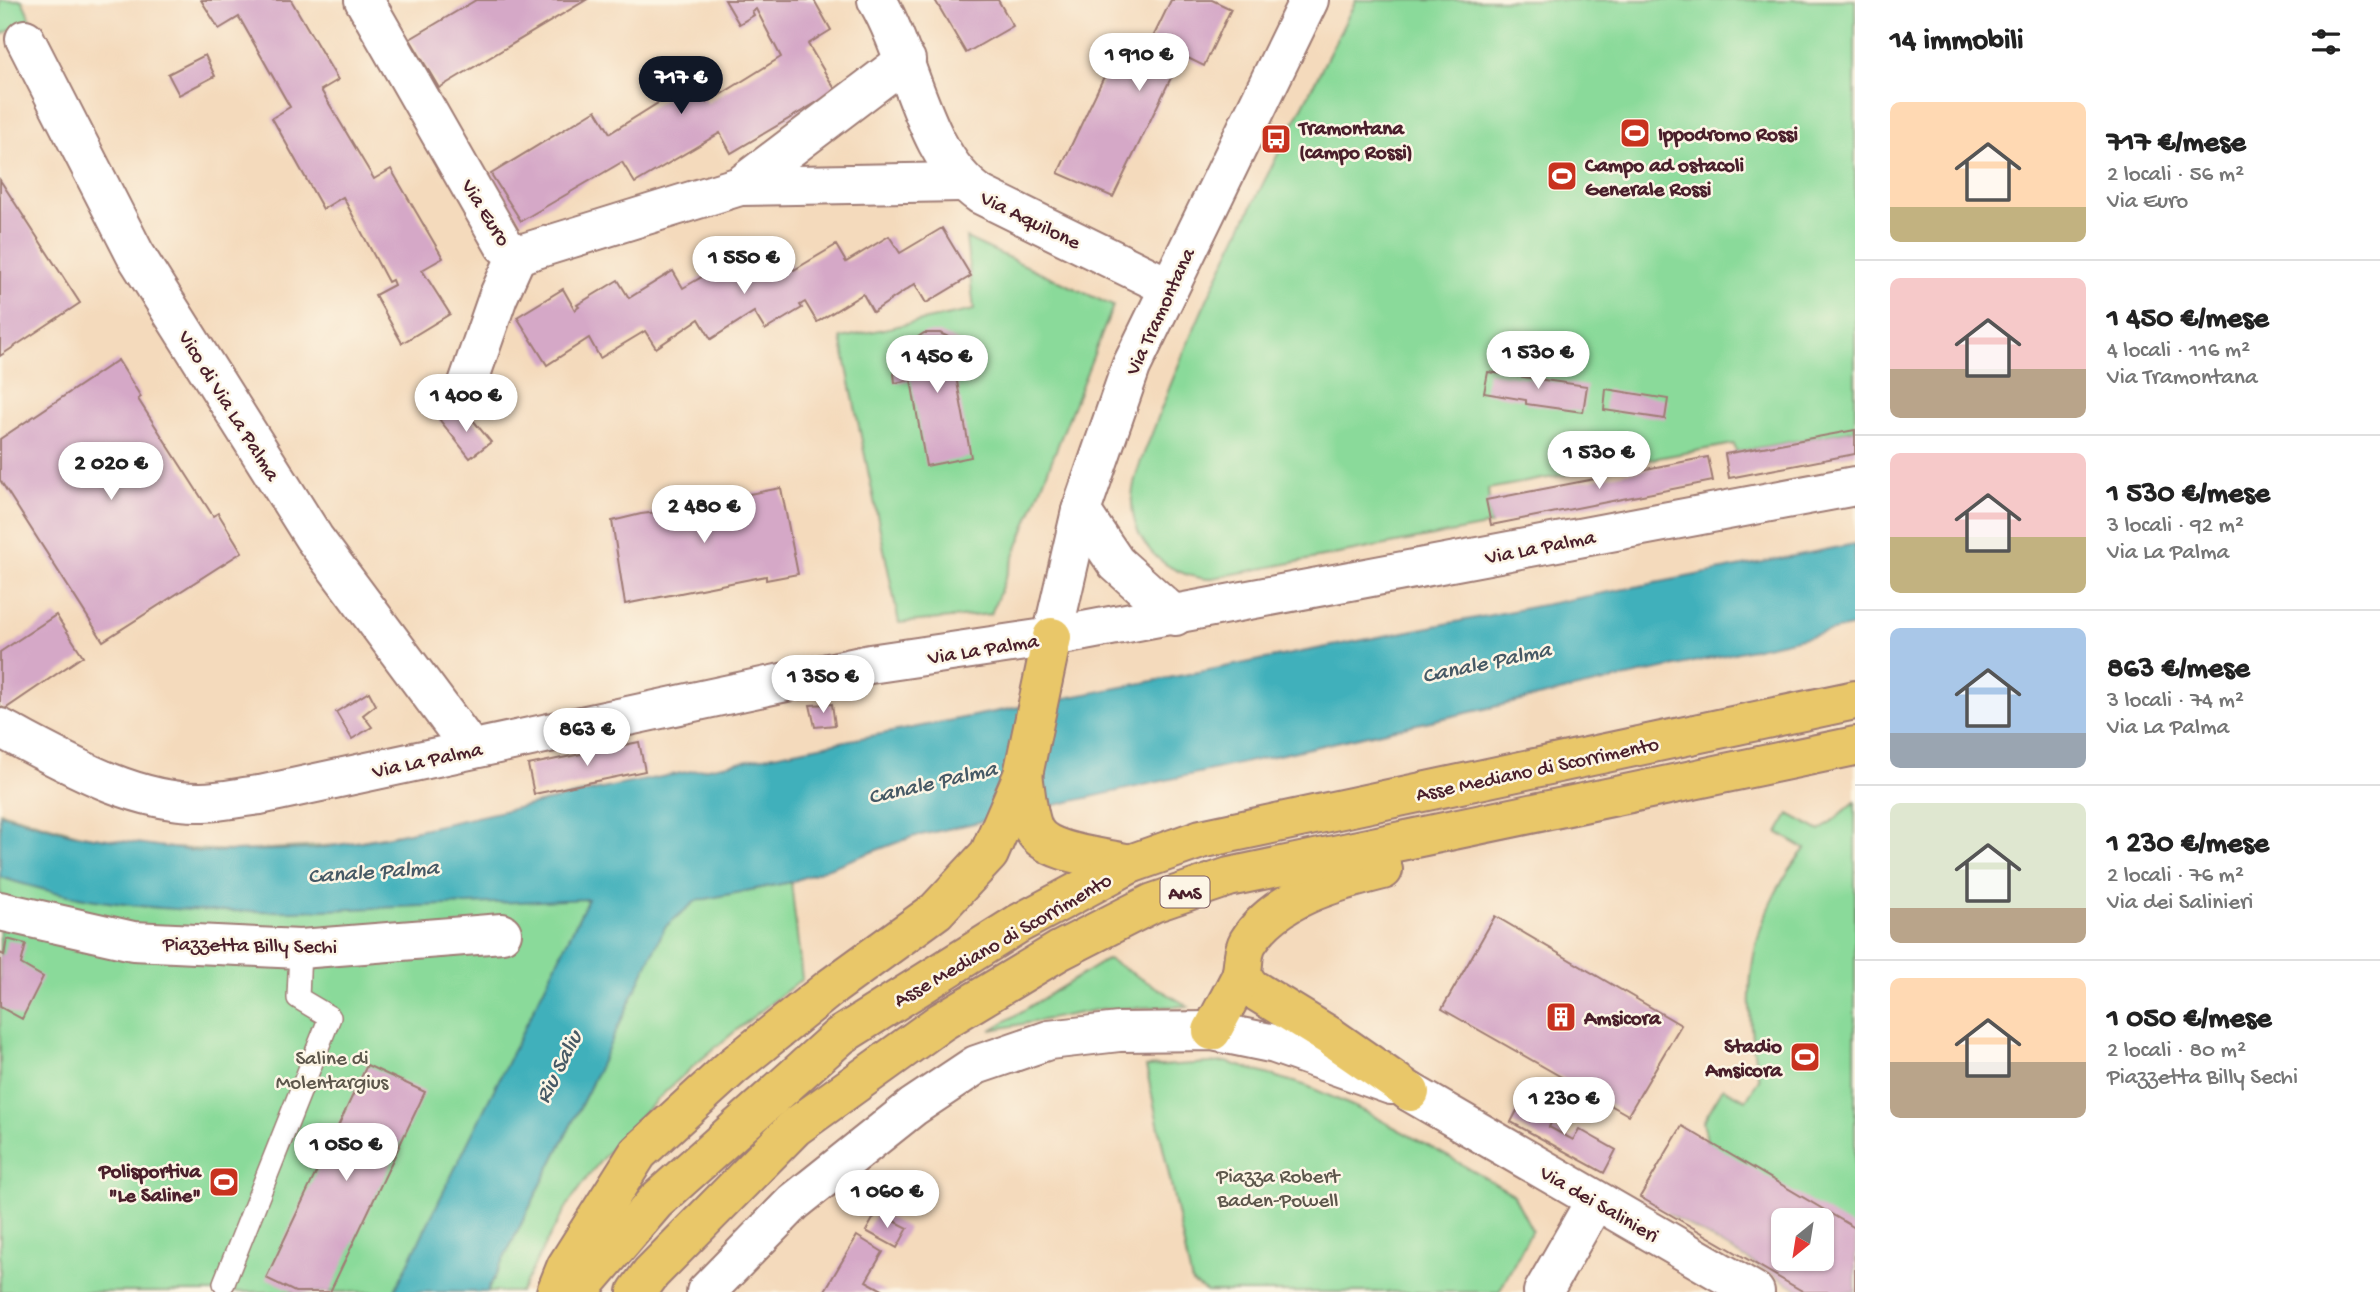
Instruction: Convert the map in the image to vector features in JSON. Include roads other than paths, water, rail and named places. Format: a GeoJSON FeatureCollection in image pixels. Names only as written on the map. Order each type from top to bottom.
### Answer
{"type":"FeatureCollection","features":[{"type":"Feature","properties":{"kind":"highway"},"geometry":{"type":"LineString","coordinates":[[556,1292],[566,1267],[638,1153],[732,1067],[830,988],[936,911],[1017,821],[1023,775],[1052,638]]}},
{"type":"Feature","properties":{"kind":"highway","name":"Asse Mediano di Scorrimento"},"geometry":{"type":"LineString","coordinates":[[578,1292],[656,1201],[841,1036],[1018,924],[1130,864],[1201,839],[1855,700]]}},
{"type":"Feature","properties":{"kind":"highway","name":"Asse Mediano di Scorrimento"},"geometry":{"type":"LineString","coordinates":[[637,1292],[651,1273],[795,1127],[941,1023],[1059,951],[1153,903],[1229,877],[1855,746]]}},
{"type":"Feature","properties":{"kind":"highway"},"geometry":{"type":"LineString","coordinates":[[1017,821],[1035,831],[1053,847],[1130,864]]}},
{"type":"Feature","properties":{"kind":"highway"},"geometry":{"type":"LineString","coordinates":[[1212,1031],[1241,975],[1242,955],[1249,941],[1287,904],[1336,881],[1391,868],[1412,838]]}},
{"type":"Feature","properties":{"kind":"highway"},"geometry":{"type":"LineString","coordinates":[[1241,975],[1251,988],[1331,1037],[1410,1093]]}},
{"type":"Feature","properties":{"kind":"street","name":"Via Euro"},"geometry":{"type":"LineString","coordinates":[[363,0],[504,245],[517,255],[740,186],[961,182]]}},
{"type":"Feature","properties":{"kind":"street","name":"Via Aquilone"},"geometry":{"type":"LineString","coordinates":[[877,0],[906,60],[930,128],[949,166],[961,182],[981,195],[1169,287]]}},
{"type":"Feature","properties":{"kind":"street","name":"Via Tramontana"},"geometry":{"type":"LineString","coordinates":[[1052,638],[1081,511],[1132,367],[1309,0]]}},
{"type":"Feature","properties":{"kind":"street","name":"Vico di Via La Palma"},"geometry":{"type":"LineString","coordinates":[[24,39],[135,254],[285,493],[314,538],[471,750]]}},
{"type":"Feature","properties":{"kind":"street","name":"Via Euro"},"geometry":{"type":"LineString","coordinates":[[740,186],[906,60]]}},
{"type":"Feature","properties":{"kind":"street"},"geometry":{"type":"LineString","coordinates":[[467,386],[498,297],[517,255]]}},
{"type":"Feature","properties":{"kind":"street","name":"Via La Palma"},"geometry":{"type":"LineString","coordinates":[[0,728],[93,777],[161,797],[200,802],[260,794],[870,664],[1052,638],[1175,616],[1855,486]]}},
{"type":"Feature","properties":{"kind":"street"},"geometry":{"type":"LineString","coordinates":[[1081,511],[1116,563],[1175,616]]}},
{"type":"Feature","properties":{"kind":"street","name":"Piazzetta Billy Sechi"},"geometry":{"type":"LineString","coordinates":[[0,911],[133,941],[300,949],[502,933]]}},
{"type":"Feature","properties":{"kind":"street","name":"Via dei Salinieri"},"geometry":{"type":"LineString","coordinates":[[706,1292],[794,1202],[913,1107],[976,1065],[1049,1040],[1119,1032],[1212,1031],[1275,1044],[1410,1093],[1755,1292]]}},
{"type":"Feature","properties":{"kind":"street"},"geometry":{"type":"LineString","coordinates":[[1543,1292],[1595,1200]]}},
{"type":"Feature","properties":{"kind":"lane"},"geometry":{"type":"LineString","coordinates":[[224,1283],[330,1017],[298,998],[300,949]]}},
{"type":"Feature","properties":{"kind":"water"},"geometry":{"type":"Polygon","coordinates":[[[1855,544],[1855,626],[912,837],[791,882],[696,901],[665,927],[589,1089],[487,1292],[394,1292],[588,899],[328,910],[186,910],[92,900],[0,877],[0,814],[72,834],[200,852],[314,849],[386,837],[620,785],[1855,544]]]}},
{"type":"Feature","properties":{"kind":"place","name":"Ippodromo Rossi"},"geometry":{"type":"Point","coordinates":[1635,133]}},
{"type":"Feature","properties":{"kind":"place","name":"Tramontana (campo Rossi)"},"geometry":{"type":"Point","coordinates":[1276,139]}},
{"type":"Feature","properties":{"kind":"place","name":"Campo ad ostacoli Generale Rossi"},"geometry":{"type":"Point","coordinates":[1562,176]}},
{"type":"Feature","properties":{"kind":"place","name":"Amsicora"},"geometry":{"type":"Point","coordinates":[1561,1017]}},
{"type":"Feature","properties":{"kind":"place","name":"Stadio Amsicora"},"geometry":{"type":"Point","coordinates":[1805,1057]}},
{"type":"Feature","properties":{"kind":"place","name":"Polisportiva \"Le Saline\""},"geometry":{"type":"Point","coordinates":[224,1182]}},
{"type":"Feature","properties":{"kind":"water label","name":"Canale Palma"},"geometry":{"type":"Point","coordinates":[1486,661]}},
{"type":"Feature","properties":{"kind":"water label","name":"Canale Palma"},"geometry":{"type":"Point","coordinates":[932,781]}},
{"type":"Feature","properties":{"kind":"water label","name":"Canale Palma"},"geometry":{"type":"Point","coordinates":[373,870]}},
{"type":"Feature","properties":{"kind":"water label","name":"Riu Saliu"},"geometry":{"type":"Point","coordinates":[557,1066]}},
{"type":"Feature","properties":{"kind":"park label","name":"Saline di Molentargius"},"geometry":{"type":"Point","coordinates":[332,1069]}},
{"type":"Feature","properties":{"kind":"park label","name":"Piazza Robert Baden-Powell"},"geometry":{"type":"Point","coordinates":[1278,1187]}}]}
